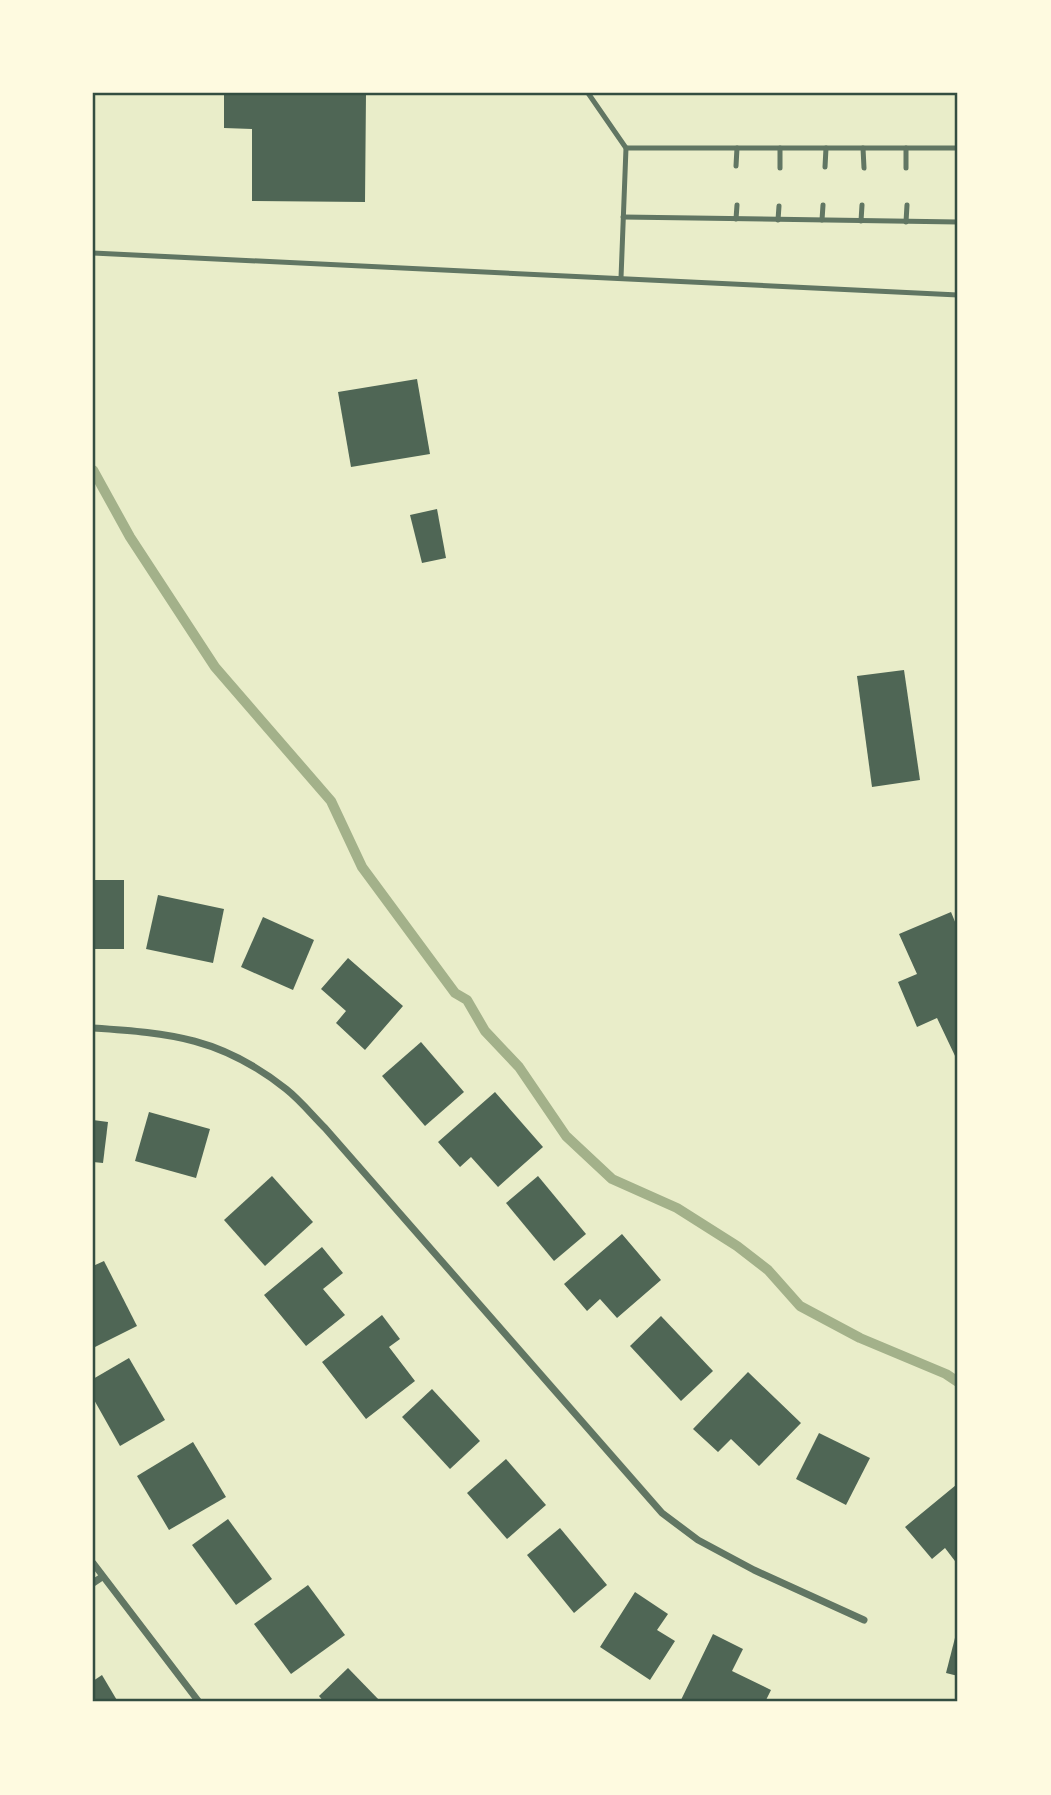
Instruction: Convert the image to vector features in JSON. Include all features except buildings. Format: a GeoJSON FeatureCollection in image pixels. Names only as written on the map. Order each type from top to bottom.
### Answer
{"type":"FeatureCollection","features":[{"type":"Feature","properties":{"kind":"street"},"geometry":{"type":"LineString","coordinates":[[93,1028],[152,1032],[206,1043],[245,1060],[288,1090],[325,1128],[662,1513],[709,1546],[754,1570],[864,1620]]}},
{"type":"Feature","properties":{"kind":"street"},"geometry":{"type":"LineString","coordinates":[[93,1563],[199,1702]]}},
{"type":"Feature","properties":{"kind":"street"},"geometry":{"type":"LineString","coordinates":[[93,1583],[102,1577]]}},
{"type":"Feature","properties":{"kind":"lane"},"geometry":{"type":"LineString","coordinates":[[588,93],[626,148],[621,278]]}},
{"type":"Feature","properties":{"kind":"lane"},"geometry":{"type":"LineString","coordinates":[[626,148],[958,148]]}},
{"type":"Feature","properties":{"kind":"lane"},"geometry":{"type":"LineString","coordinates":[[736,166],[737,148]]}},
{"type":"Feature","properties":{"kind":"lane"},"geometry":{"type":"LineString","coordinates":[[780,148],[780,168]]}},
{"type":"Feature","properties":{"kind":"lane"},"geometry":{"type":"LineString","coordinates":[[825,167],[826,148]]}},
{"type":"Feature","properties":{"kind":"lane"},"geometry":{"type":"LineString","coordinates":[[863,148],[864,168]]}},
{"type":"Feature","properties":{"kind":"lane"},"geometry":{"type":"LineString","coordinates":[[906,148],[906,168]]}},
{"type":"Feature","properties":{"kind":"lane"},"geometry":{"type":"LineString","coordinates":[[736,219],[737,205]]}},
{"type":"Feature","properties":{"kind":"lane"},"geometry":{"type":"LineString","coordinates":[[822,220],[823,205]]}},
{"type":"Feature","properties":{"kind":"lane"},"geometry":{"type":"LineString","coordinates":[[861,221],[862,205]]}},
{"type":"Feature","properties":{"kind":"lane"},"geometry":{"type":"LineString","coordinates":[[906,205],[906,222]]}},
{"type":"Feature","properties":{"kind":"lane"},"geometry":{"type":"LineString","coordinates":[[778,220],[779,206]]}},
{"type":"Feature","properties":{"kind":"lane"},"geometry":{"type":"LineString","coordinates":[[623,218],[958,222]]}},
{"type":"Feature","properties":{"kind":"lane"},"geometry":{"type":"LineString","coordinates":[[93,253],[958,295]]}},
{"type":"Feature","properties":{"kind":"waterway"},"geometry":{"type":"LineString","coordinates":[[93,470],[130,537],[215,667],[331,801],[362,867],[455,993],[467,1000],[485,1031],[519,1067],[566,1136],[612,1179],[677,1208],[737,1246],[768,1270],[800,1306],[860,1338],[946,1374],[958,1382]]}}]}
